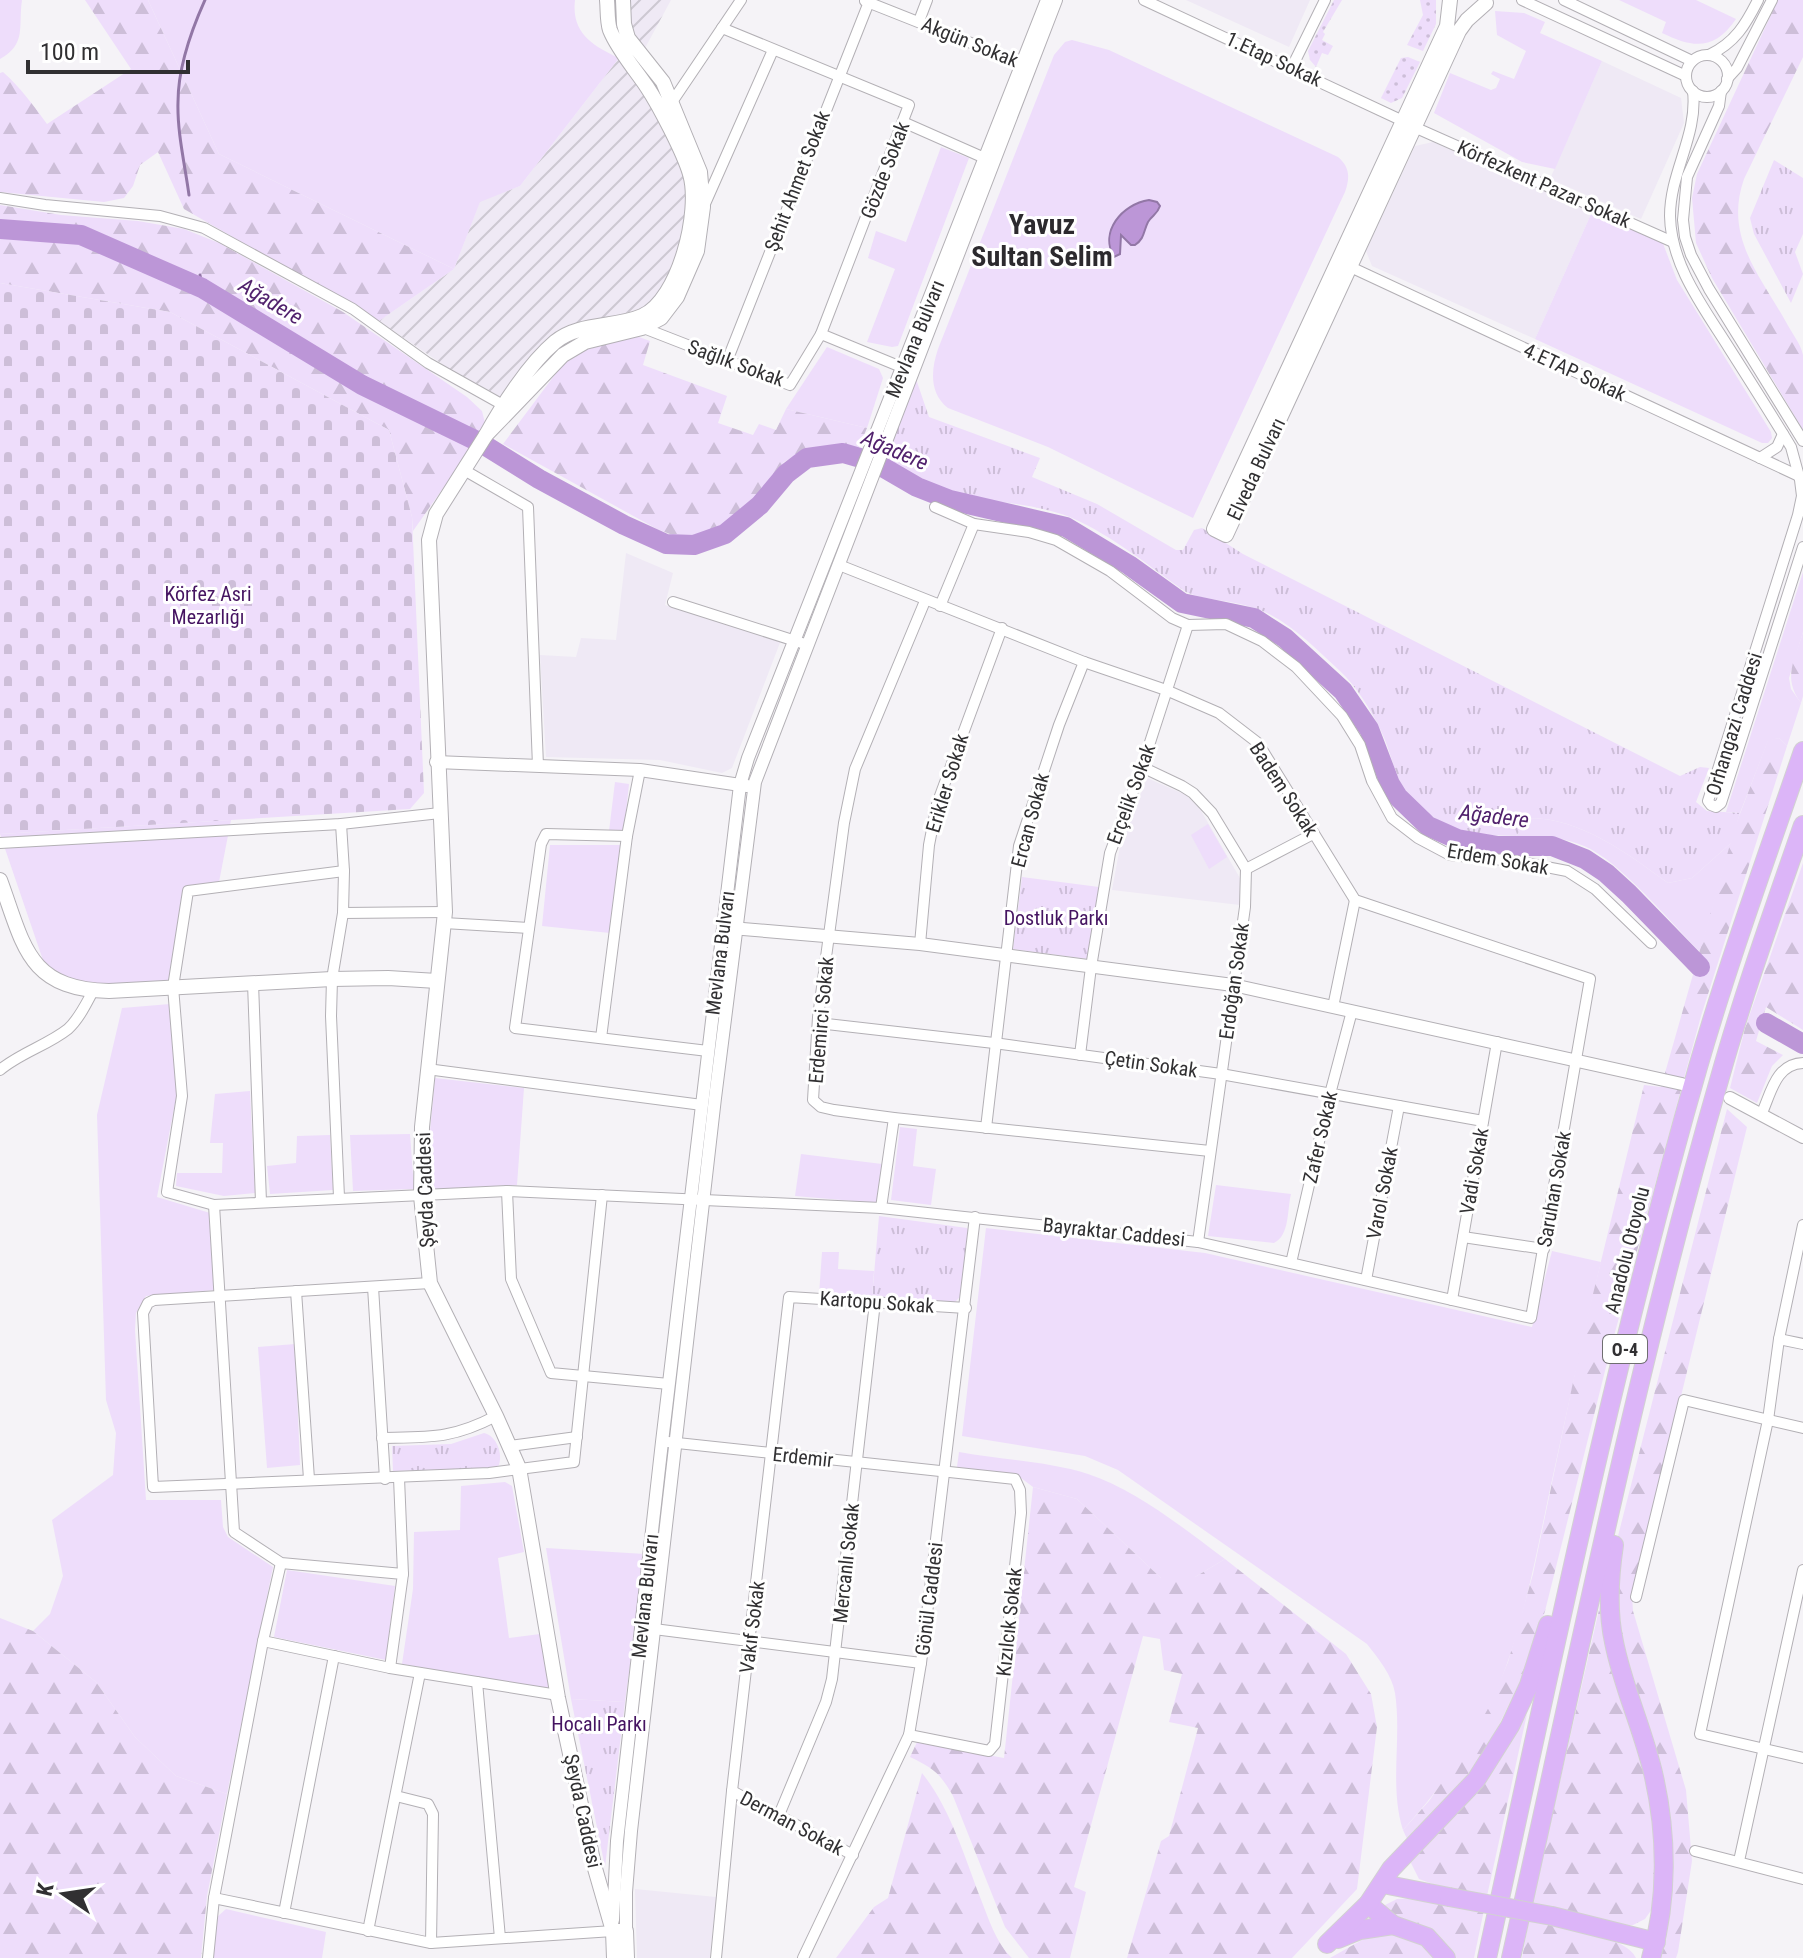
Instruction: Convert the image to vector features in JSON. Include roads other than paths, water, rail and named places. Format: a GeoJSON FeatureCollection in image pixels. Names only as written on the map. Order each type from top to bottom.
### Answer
{"type":"FeatureCollection","features":[{"type":"Feature","properties":{"kind":"highway","name":"Anadolu Otoyolu"},"geometry":{"type":"LineString","coordinates":[[1487,1958],[1572,1567],[1699,1065],[1803,751]]}},
{"type":"Feature","properties":{"kind":"highway","name":"O-4"},"geometry":{"type":"LineString","coordinates":[[1511,1958],[1626,1439],[1721,1074],[1803,825]]}},
{"type":"Feature","properties":{"kind":"highway"},"geometry":{"type":"LineString","coordinates":[[1446,1958],[1427,1937],[1393,1925],[1360,1930],[1327,1944],[1368,1904],[1391,1869],[1476,1780],[1510,1726],[1529,1685],[1633,1318]]}},
{"type":"Feature","properties":{"kind":"highway"},"geometry":{"type":"LineString","coordinates":[[1383,1884],[1552,1916],[1654,1950],[1664,1872],[1660,1812],[1645,1742],[1614,1644],[1609,1602],[1626,1439]]}},
{"type":"Feature","properties":{"kind":"highway"},"geometry":{"type":"LineString","coordinates":[[1407,1853],[1407,1870],[1424,1891]]}},
{"type":"Feature","properties":{"kind":"highway"},"geometry":{"type":"LineString","coordinates":[[1368,1904],[1393,1925]]}},
{"type":"Feature","properties":{"kind":"main road","name":"Şeyda Caddesi"},"geometry":{"type":"LineString","coordinates":[[607,0],[609,29],[653,96],[691,175],[698,207],[670,290],[655,309],[639,318],[581,330],[556,341],[486,435],[436,514],[429,540],[444,917],[422,1127],[421,1196],[430,1283],[519,1468],[558,1695],[594,1865],[619,1931]]}},
{"type":"Feature","properties":{"kind":"main road","name":"Elveda Bulvarı"},"geometry":{"type":"LineString","coordinates":[[1409,124],[1447,26],[1450,0]]}},
{"type":"Feature","properties":{"kind":"main road"},"geometry":{"type":"LineString","coordinates":[[1463,0],[1490,2]]}},
{"type":"Feature","properties":{"kind":"main road","name":"Şeyda Caddesi"},"geometry":{"type":"LineString","coordinates":[[510,404],[563,355],[585,342],[642,328],[661,318],[677,297],[697,251],[700,172],[663,82],[628,38],[623,1]]}},
{"type":"Feature","properties":{"kind":"main road","name":"Elveda Bulvarı"},"geometry":{"type":"LineString","coordinates":[[1344,264],[1226,535],[1214,529],[1409,124],[1459,31],[1469,17],[1490,2]]}},
{"type":"Feature","properties":{"kind":"main road"},"geometry":{"type":"LineString","coordinates":[[0,880],[26,950],[35,964],[72,988],[93,991],[332,979],[437,981]]}},
{"type":"Feature","properties":{"kind":"main road","name":"Mevlana Bulvarı"},"geometry":{"type":"LineString","coordinates":[[614,1958],[619,1931]]}},
{"type":"Feature","properties":{"kind":"main road","name":"Mevlana Bulvarı"},"geometry":{"type":"LineString","coordinates":[[619,1931],[627,1958]]}},
{"type":"Feature","properties":{"kind":"street"},"geometry":{"type":"LineString","coordinates":[[663,117],[741,0]]}},
{"type":"Feature","properties":{"kind":"street"},"geometry":{"type":"LineString","coordinates":[[919,21],[927,0]]}},
{"type":"Feature","properties":{"kind":"street","name":"Mevlana Bulvarı"},"geometry":{"type":"LineString","coordinates":[[1027,65],[1047,0]]}},
{"type":"Feature","properties":{"kind":"street","name":"Mevlana Bulvarı"},"geometry":{"type":"LineString","coordinates":[[619,1931],[626,1892],[676,1443],[708,1051],[754,787],[802,643],[1027,65],[1056,0]]}},
{"type":"Feature","properties":{"kind":"street","name":"1.Etap Sokak"},"geometry":{"type":"LineString","coordinates":[[1144,0],[1409,124]]}},
{"type":"Feature","properties":{"kind":"street"},"geometry":{"type":"LineString","coordinates":[[1292,67],[1325,0]]}},
{"type":"Feature","properties":{"kind":"street"},"geometry":{"type":"LineString","coordinates":[[1522,0],[1686,76]]}},
{"type":"Feature","properties":{"kind":"street"},"geometry":{"type":"LineString","coordinates":[[1564,0],[1692,61]]}},
{"type":"Feature","properties":{"kind":"street"},"geometry":{"type":"LineString","coordinates":[[1709,55],[1732,42],[1745,26],[1758,0]]}},
{"type":"Feature","properties":{"kind":"street"},"geometry":{"type":"LineString","coordinates":[[1772,0],[1737,68],[1721,91],[1719,106],[1687,177],[1683,220],[1691,255],[1709,289],[1803,441]]}},
{"type":"Feature","properties":{"kind":"street","name":"Akgün Sokak"},"geometry":{"type":"LineString","coordinates":[[866,1],[1027,65]]}},
{"type":"Feature","properties":{"kind":"street","name":"Şehit Ahmet Sokak"},"geometry":{"type":"LineString","coordinates":[[727,361],[866,1]]}},
{"type":"Feature","properties":{"kind":"street","name":"Gözde Sokak"},"geometry":{"type":"LineString","coordinates":[[722,28],[909,105],[821,334]]}},
{"type":"Feature","properties":{"kind":"street"},"geometry":{"type":"LineString","coordinates":[[698,207],[773,50]]}},
{"type":"Feature","properties":{"kind":"street"},"geometry":{"type":"LineString","coordinates":[[1727,79],[1725,66],[1709,55],[1702,55],[1687,68],[1686,76],[1693,91],[1693,123],[1675,174],[1671,198],[1673,242],[1695,294],[1783,434],[1801,477]]}},
{"type":"Feature","properties":{"kind":"street"},"geometry":{"type":"LineString","coordinates":[[1693,91],[1708,97],[1721,91]]}},
{"type":"Feature","properties":{"kind":"street"},"geometry":{"type":"LineString","coordinates":[[903,122],[990,160]]}},
{"type":"Feature","properties":{"kind":"street","name":"Körfezkent Pazar Sokak"},"geometry":{"type":"LineString","coordinates":[[1409,124],[1673,242]]}},
{"type":"Feature","properties":{"kind":"street"},"geometry":{"type":"LineString","coordinates":[[0,198],[160,216],[204,228],[353,309],[428,363],[510,404]]}},
{"type":"Feature","properties":{"kind":"street","name":"4.ETAP Sokak"},"geometry":{"type":"LineString","coordinates":[[1344,264],[1801,477]]}},
{"type":"Feature","properties":{"kind":"street","name":"Sağlık Sokak"},"geometry":{"type":"LineString","coordinates":[[624,320],[790,385],[821,334]]}},
{"type":"Feature","properties":{"kind":"street"},"geometry":{"type":"LineString","coordinates":[[821,334],[908,370]]}},
{"type":"Feature","properties":{"kind":"street"},"geometry":{"type":"LineString","coordinates":[[1760,458],[1777,447],[1783,434]]}},
{"type":"Feature","properties":{"kind":"street"},"geometry":{"type":"LineString","coordinates":[[464,470],[528,507],[538,766]]}},
{"type":"Feature","properties":{"kind":"street","name":"Orhangazi Caddesi"},"geometry":{"type":"LineString","coordinates":[[1801,477],[1802,496],[1798,512],[1708,801],[1716,807],[1721,803],[1803,547]]}},
{"type":"Feature","properties":{"kind":"street","name":"Mevlana Bulvarı"},"geometry":{"type":"LineString","coordinates":[[619,1931],[617,1841],[669,1384],[697,1199],[730,928],[740,785],[839,565],[864,486]]}},
{"type":"Feature","properties":{"kind":"street","name":"Erdem Sokak"},"geometry":{"type":"LineString","coordinates":[[935,507],[974,524],[1029,532],[1056,540],[1121,579],[1162,613],[1188,625],[1226,624],[1262,641],[1296,667],[1342,716],[1360,745],[1372,781],[1392,818],[1418,838],[1450,855],[1515,861],[1567,871],[1595,889],[1651,943]]}},
{"type":"Feature","properties":{"kind":"street"},"geometry":{"type":"LineString","coordinates":[[940,606],[974,524]]}},
{"type":"Feature","properties":{"kind":"street","name":"Badem Sokak"},"geometry":{"type":"LineString","coordinates":[[839,565],[1219,713],[1258,743],[1355,900]]}},
{"type":"Feature","properties":{"kind":"street","name":"Erdemirci Sokak"},"geometry":{"type":"LineString","coordinates":[[925,601],[855,769],[828,937],[813,1100],[821,1107],[834,1110],[894,1118],[1210,1151]]}},
{"type":"Feature","properties":{"kind":"street"},"geometry":{"type":"LineString","coordinates":[[673,602],[802,643]]}},
{"type":"Feature","properties":{"kind":"street","name":"Erçelik Sokak"},"geometry":{"type":"LineString","coordinates":[[1080,1055],[1110,853],[1142,767],[1188,625]]}},
{"type":"Feature","properties":{"kind":"street","name":"Erikler Sokak"},"geometry":{"type":"LineString","coordinates":[[920,944],[929,845],[937,804],[1002,628]]}},
{"type":"Feature","properties":{"kind":"street","name":"Ercan Sokak"},"geometry":{"type":"LineString","coordinates":[[986,1128],[1019,846],[1084,662]]}},
{"type":"Feature","properties":{"kind":"street"},"geometry":{"type":"LineString","coordinates":[[436,762],[640,770],[754,787]]}},
{"type":"Feature","properties":{"kind":"street"},"geometry":{"type":"LineString","coordinates":[[1142,767],[1182,786],[1202,801],[1246,869],[1313,834]]}},
{"type":"Feature","properties":{"kind":"street"},"geometry":{"type":"LineString","coordinates":[[601,1038],[627,836],[640,770]]}},
{"type":"Feature","properties":{"kind":"street"},"geometry":{"type":"LineString","coordinates":[[0,843],[341,824],[440,813]]}},
{"type":"Feature","properties":{"kind":"street"},"geometry":{"type":"LineString","coordinates":[[339,1197],[331,1016],[332,979],[343,913],[341,824]]}},
{"type":"Feature","properties":{"kind":"street"},"geometry":{"type":"LineString","coordinates":[[627,836],[546,834],[541,844],[515,1028],[708,1051]]}},
{"type":"Feature","properties":{"kind":"street","name":"Erdoğan Sokak"},"geometry":{"type":"LineString","coordinates":[[1198,1242],[1246,892],[1246,869]]}},
{"type":"Feature","properties":{"kind":"street"},"geometry":{"type":"LineString","coordinates":[[173,987],[188,891],[344,871]]}},
{"type":"Feature","properties":{"kind":"street"},"geometry":{"type":"LineString","coordinates":[[1333,1007],[1355,900],[1590,979],[1577,1060]]}},
{"type":"Feature","properties":{"kind":"street"},"geometry":{"type":"LineString","coordinates":[[343,913],[444,917],[529,928]]}},
{"type":"Feature","properties":{"kind":"street"},"geometry":{"type":"LineString","coordinates":[[730,928],[920,944],[1233,985],[1682,1084]]}},
{"type":"Feature","properties":{"kind":"street"},"geometry":{"type":"LineString","coordinates":[[253,983],[261,1202]]}},
{"type":"Feature","properties":{"kind":"street","name":"Bayraktar Caddesi"},"geometry":{"type":"LineString","coordinates":[[173,987],[182,1096],[167,1192],[214,1205],[507,1191],[881,1208],[1198,1242],[1531,1318]]}},
{"type":"Feature","properties":{"kind":"street"},"geometry":{"type":"LineString","coordinates":[[0,1070],[19,1055],[66,1030],[76,1020],[93,991]]}},
{"type":"Feature","properties":{"kind":"street","name":"Zafer Sokak"},"geometry":{"type":"LineString","coordinates":[[1291,1263],[1352,1011]]}},
{"type":"Feature","properties":{"kind":"street","name":"Çetin Sokak"},"geometry":{"type":"LineString","coordinates":[[818,1023],[1221,1074],[1483,1121]]}},
{"type":"Feature","properties":{"kind":"street","name":"Vadi Sokak"},"geometry":{"type":"LineString","coordinates":[[1452,1300],[1497,1042]]}},
{"type":"Feature","properties":{"kind":"street","name":"Saruhan Sokak"},"geometry":{"type":"LineString","coordinates":[[1531,1318],[1577,1060]]}},
{"type":"Feature","properties":{"kind":"street"},"geometry":{"type":"LineString","coordinates":[[1761,1115],[1780,1072],[1803,1063]]}},
{"type":"Feature","properties":{"kind":"street"},"geometry":{"type":"LineString","coordinates":[[427,1069],[702,1105]]}},
{"type":"Feature","properties":{"kind":"street"},"geometry":{"type":"LineString","coordinates":[[1730,1098],[1803,1137]]}},
{"type":"Feature","properties":{"kind":"street","name":"Varol Sokak"},"geometry":{"type":"LineString","coordinates":[[1366,1280],[1399,1106]]}},
{"type":"Feature","properties":{"kind":"street"},"geometry":{"type":"LineString","coordinates":[[881,1208],[894,1118]]}},
{"type":"Feature","properties":{"kind":"street"},"geometry":{"type":"LineString","coordinates":[[507,1191],[514,1289],[551,1373],[669,1384]]}},
{"type":"Feature","properties":{"kind":"street"},"geometry":{"type":"LineString","coordinates":[[430,1283],[154,1300],[145,1308],[153,1487],[489,1473],[574,1462],[602,1195]]}},
{"type":"Feature","properties":{"kind":"street"},"geometry":{"type":"LineString","coordinates":[[214,1205],[234,1532],[281,1563],[403,1574]]}},
{"type":"Feature","properties":{"kind":"street","name":"Gönül Caddesi"},"geometry":{"type":"LineString","coordinates":[[803,1958],[909,1735],[921,1663],[975,1217]]}},
{"type":"Feature","properties":{"kind":"street"},"geometry":{"type":"LineString","coordinates":[[1803,1225],[1799,1267],[1779,1339],[1768,1420],[1700,1734],[1803,1758]]}},
{"type":"Feature","properties":{"kind":"street"},"geometry":{"type":"LineString","coordinates":[[1463,1237],[1544,1249]]}},
{"type":"Feature","properties":{"kind":"street"},"geometry":{"type":"LineString","coordinates":[[373,1287],[385,1479]]}},
{"type":"Feature","properties":{"kind":"street"},"geometry":{"type":"LineString","coordinates":[[296,1291],[309,1479]]}},
{"type":"Feature","properties":{"kind":"street","name":"Kartopu Sokak"},"geometry":{"type":"LineString","coordinates":[[789,1297],[966,1308]]}},
{"type":"Feature","properties":{"kind":"street","name":"Vakıf Sokak"},"geometry":{"type":"LineString","coordinates":[[716,1958],[732,1791],[789,1297]]}},
{"type":"Feature","properties":{"kind":"street","name":"Mercanlı Sokak"},"geometry":{"type":"LineString","coordinates":[[779,1815],[826,1702],[836,1652],[875,1302]]}},
{"type":"Feature","properties":{"kind":"street"},"geometry":{"type":"LineString","coordinates":[[1779,1339],[1803,1344]]}},
{"type":"Feature","properties":{"kind":"street"},"geometry":{"type":"LineString","coordinates":[[1636,1597],[1684,1400],[1803,1428]]}},
{"type":"Feature","properties":{"kind":"street"},"geometry":{"type":"LineString","coordinates":[[382,1438],[449,1435],[463,1432],[496,1416]]}},
{"type":"Feature","properties":{"kind":"street"},"geometry":{"type":"LineString","coordinates":[[510,1446],[577,1437]]}},
{"type":"Feature","properties":{"kind":"street","name":"Erdemir"},"geometry":{"type":"LineString","coordinates":[[662,1442],[944,1472]]}},
{"type":"Feature","properties":{"kind":"street","name":"Kızılcık Sokak"},"geometry":{"type":"LineString","coordinates":[[909,1735],[989,1751],[993,1749],[997,1737],[1021,1513],[1020,1490],[1015,1479],[1010,1477],[944,1472]]}},
{"type":"Feature","properties":{"kind":"street"},"geometry":{"type":"LineString","coordinates":[[390,1668],[403,1574],[399,1478]]}},
{"type":"Feature","properties":{"kind":"street"},"geometry":{"type":"LineString","coordinates":[[208,1958],[214,1898],[281,1563]]}},
{"type":"Feature","properties":{"kind":"street"},"geometry":{"type":"LineString","coordinates":[[1739,1861],[1803,1570]]}},
{"type":"Feature","properties":{"kind":"street"},"geometry":{"type":"LineString","coordinates":[[654,1629],[921,1663]]}},
{"type":"Feature","properties":{"kind":"street"},"geometry":{"type":"LineString","coordinates":[[263,1641],[390,1668],[558,1695]]}},
{"type":"Feature","properties":{"kind":"street"},"geometry":{"type":"LineString","coordinates":[[284,1913],[334,1656]]}},
{"type":"Feature","properties":{"kind":"street"},"geometry":{"type":"LineString","coordinates":[[368,1931],[420,1673]]}},
{"type":"Feature","properties":{"kind":"street"},"geometry":{"type":"LineString","coordinates":[[477,1682],[500,1938]]}},
{"type":"Feature","properties":{"kind":"street","name":"Derman Sokak"},"geometry":{"type":"LineString","coordinates":[[732,1791],[853,1855]]}},
{"type":"Feature","properties":{"kind":"street"},"geometry":{"type":"LineString","coordinates":[[396,1796],[428,1804],[433,1814],[431,1943]]}},
{"type":"Feature","properties":{"kind":"street"},"geometry":{"type":"LineString","coordinates":[[1695,1851],[1803,1879]]}},
{"type":"Feature","properties":{"kind":"street"},"geometry":{"type":"LineString","coordinates":[[214,1898],[431,1943],[619,1931]]}},
{"type":"Feature","properties":{"kind":"waterway"},"geometry":{"type":"LineString","coordinates":[[189,195],[178,113],[180,76],[186,50],[205,0]]}},
{"type":"Feature","properties":{"kind":"waterway","name":"Ağadere"},"geometry":{"type":"LineString","coordinates":[[0,229],[81,235],[202,288],[362,385],[481,443],[539,479],[666,544],[694,545],[725,534],[760,505],[786,474],[807,458],[843,453],[874,462],[917,487],[950,500],[1066,527],[1129,565],[1182,603],[1254,618],[1285,638],[1343,691],[1369,729],[1398,797],[1428,826],[1457,839],[1498,846],[1552,846],[1585,859],[1629,894],[1700,967]]}},
{"type":"Feature","properties":{"kind":"waterway"},"geometry":{"type":"LineString","coordinates":[[200,275],[202,288]]}},
{"type":"Feature","properties":{"kind":"waterway","name":"Ağadere"},"geometry":{"type":"LineString","coordinates":[[1766,1023],[1803,1044]]}},
{"type":"Feature","properties":{"kind":"district","name":"Yavuz Sultan Selim"},"geometry":{"type":"Point","coordinates":[1042,240]}},
{"type":"Feature","properties":{"kind":"park label","name":"Körfez Asri Mezarlığı"},"geometry":{"type":"Point","coordinates":[208,606]}},
{"type":"Feature","properties":{"kind":"park label","name":"Dostluk Parkı"},"geometry":{"type":"Point","coordinates":[1056,918]}},
{"type":"Feature","properties":{"kind":"park label","name":"Hocalı Parkı"},"geometry":{"type":"Point","coordinates":[599,1724]}}]}
